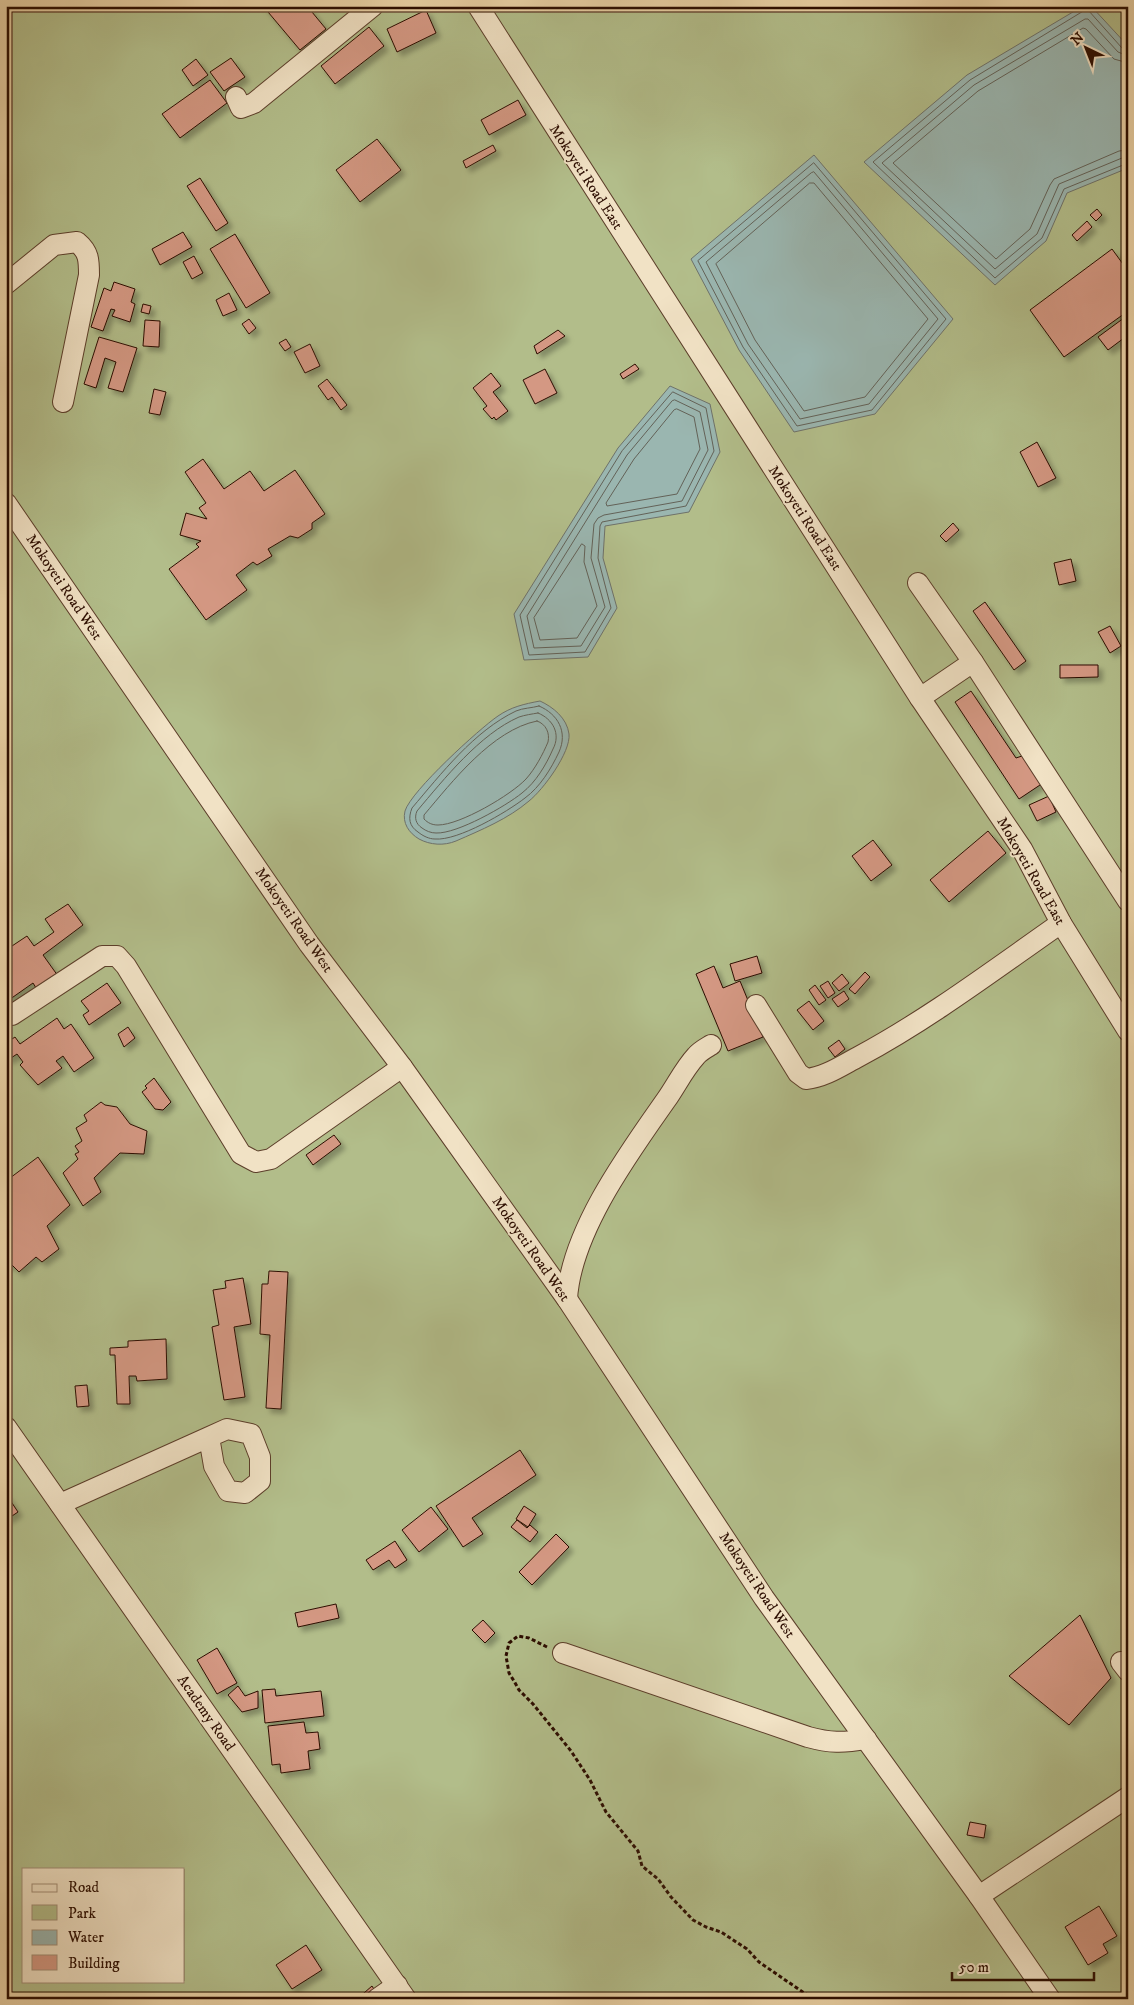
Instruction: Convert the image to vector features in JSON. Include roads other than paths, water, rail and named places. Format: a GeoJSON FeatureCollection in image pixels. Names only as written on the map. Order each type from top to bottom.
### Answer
{"type":"FeatureCollection","features":[{"type":"Feature","properties":{"kind":"street"},"geometry":{"type":"LineString","coordinates":[[236,97],[242,108],[254,103],[373,6]]}},
{"type":"Feature","properties":{"kind":"street","name":"Mokoyeti Road East"},"geometry":{"type":"LineString","coordinates":[[478,6],[920,698],[1022,849],[1061,923],[1128,1031]]}},
{"type":"Feature","properties":{"kind":"street"},"geometry":{"type":"LineString","coordinates":[[6,284],[54,245],[77,242],[89,258],[89,275],[63,402]]}},
{"type":"Feature","properties":{"kind":"street","name":"Mokoyeti Road West"},"geometry":{"type":"LineString","coordinates":[[6,502],[309,944],[402,1067],[567,1299],[764,1598],[979,1896],[1050,1999]]}},
{"type":"Feature","properties":{"kind":"street"},"geometry":{"type":"LineString","coordinates":[[918,583],[973,662],[1128,901]]}},
{"type":"Feature","properties":{"kind":"street"},"geometry":{"type":"LineString","coordinates":[[920,698],[973,662]]}},
{"type":"Feature","properties":{"kind":"street"},"geometry":{"type":"LineString","coordinates":[[756,1005],[798,1073],[806,1079],[814,1078],[830,1072],[891,1040],[1061,923]]}},
{"type":"Feature","properties":{"kind":"street"},"geometry":{"type":"LineString","coordinates":[[12,1015],[102,956],[117,956],[126,966],[241,1154],[256,1162],[278,1154],[402,1067]]}},
{"type":"Feature","properties":{"kind":"street"},"geometry":{"type":"LineString","coordinates":[[567,1299],[568,1280],[583,1236],[607,1190],[650,1122],[696,1055],[711,1044]]}},
{"type":"Feature","properties":{"kind":"street","name":"Academy Road"},"geometry":{"type":"LineString","coordinates":[[6,1427],[401,1992]]}},
{"type":"Feature","properties":{"kind":"street"},"geometry":{"type":"LineString","coordinates":[[60,1504],[209,1437]]}},
{"type":"Feature","properties":{"kind":"street"},"geometry":{"type":"LineString","coordinates":[[563,1653],[808,1737],[826,1742],[842,1743],[866,1739]]}},
{"type":"Feature","properties":{"kind":"street"},"geometry":{"type":"LineString","coordinates":[[979,1896],[1128,1797]]}},
{"type":"Feature","properties":{"kind":"street"},"geometry":{"type":"LineString","coordinates":[[377,1999],[401,1992]]}},
{"type":"Feature","properties":{"kind":"water"},"geometry":{"type":"Polygon","coordinates":[[[1083,6],[1091,6],[1128,46],[1128,168],[1067,193],[1046,241],[995,285],[864,162],[967,75],[1083,6]]]}},
{"type":"Feature","properties":{"kind":"water"},"geometry":{"type":"Polygon","coordinates":[[[814,155],[953,319],[875,414],[794,432],[739,350],[691,259],[814,155]]]}},
{"type":"Feature","properties":{"kind":"water"},"geometry":{"type":"Polygon","coordinates":[[[670,386],[710,404],[720,452],[689,512],[605,526],[603,558],[617,608],[588,657],[524,660],[514,614],[618,448],[670,386]]]}},
{"type":"Feature","properties":{"kind":"water"},"geometry":{"type":"Polygon","coordinates":[[[540,701],[550,706],[559,714],[568,728],[569,734],[566,751],[555,770],[535,796],[503,819],[451,843],[428,843],[412,834],[405,824],[405,811],[419,790],[432,776],[462,746],[498,716],[518,706],[540,701]]]}}]}
